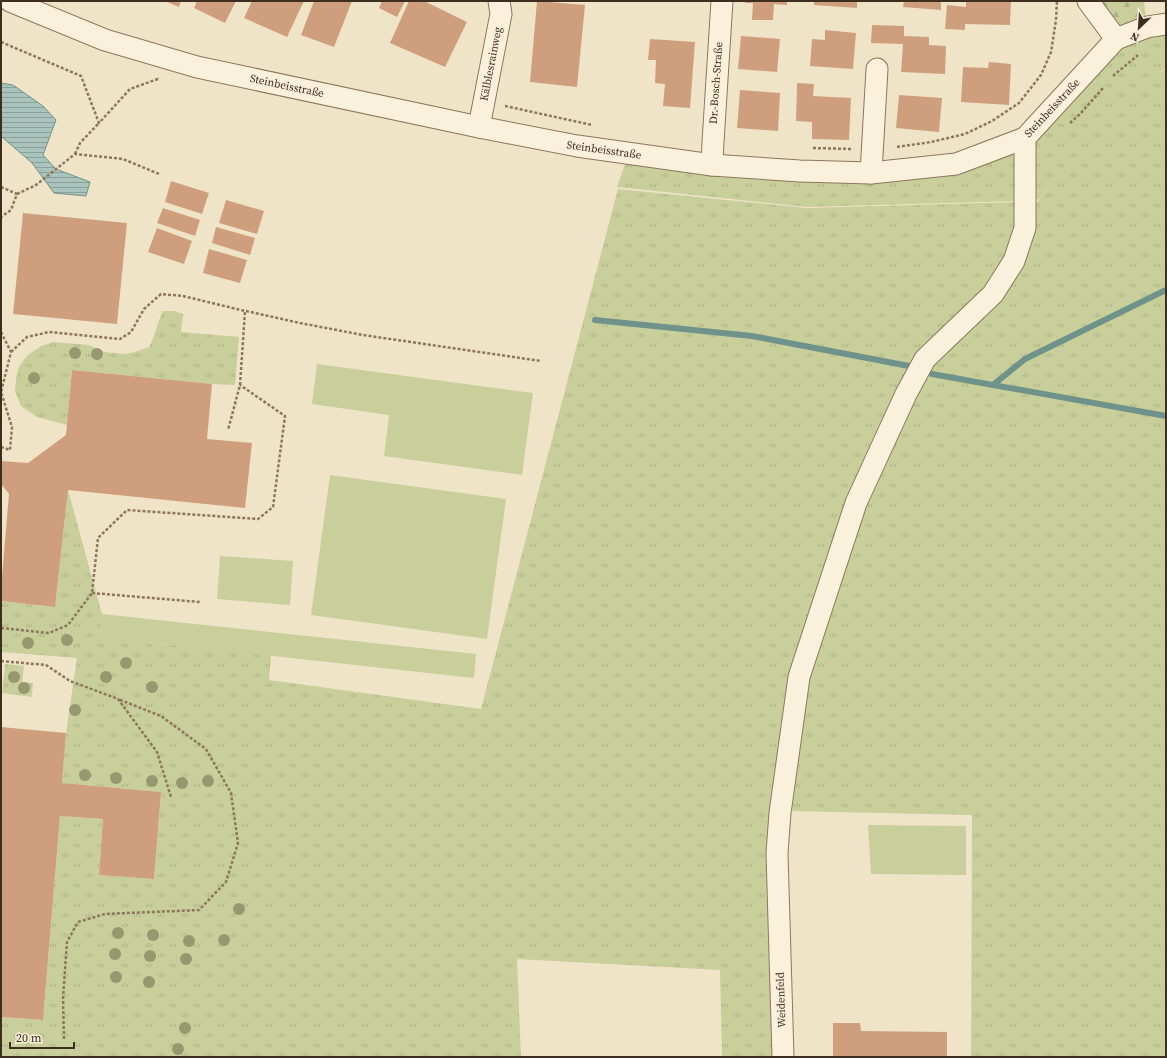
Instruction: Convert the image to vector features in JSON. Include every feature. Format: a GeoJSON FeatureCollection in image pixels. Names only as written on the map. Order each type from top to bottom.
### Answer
{"type":"FeatureCollection","features":[{"type":"Feature","properties":{"kind":"street","name":"Steinbeisstraße"},"geometry":{"type":"LineString","coordinates":[[10,1],[105,40],[197,66],[479,127],[577,146],[712,165],[800,171],[871,173],[956,164],[1025,138],[1116,39],[1147,27],[1166,24]]}},
{"type":"Feature","properties":{"kind":"street","name":"Kälblesrainweg"},"geometry":{"type":"LineString","coordinates":[[479,127],[501,14],[499,1]]}},
{"type":"Feature","properties":{"kind":"street","name":"Dr.-Bosch-Straße"},"geometry":{"type":"LineString","coordinates":[[712,165],[722,1]]}},
{"type":"Feature","properties":{"kind":"street"},"geometry":{"type":"LineString","coordinates":[[1088,1],[1116,39]]}},
{"type":"Feature","properties":{"kind":"street"},"geometry":{"type":"LineString","coordinates":[[871,173],[877,69]]}},
{"type":"Feature","properties":{"kind":"street","name":"Weidenfeld"},"geometry":{"type":"LineString","coordinates":[[784,1057],[777,853],[779,819],[799,678],[856,503],[906,394],[925,359],[993,294],[1014,261],[1025,228],[1025,138]]}},
{"type":"Feature","properties":{"kind":"path"},"geometry":{"type":"LineString","coordinates":[[808,148],[892,148],[931,142],[965,134],[992,121],[1019,103],[1041,75],[1051,52],[1056,20],[1057,1]]}},
{"type":"Feature","properties":{"kind":"path"},"geometry":{"type":"LineString","coordinates":[[1,42],[81,76],[99,123]]}},
{"type":"Feature","properties":{"kind":"path"},"geometry":{"type":"LineString","coordinates":[[1111,78],[1138,54]]}},
{"type":"Feature","properties":{"kind":"path"},"geometry":{"type":"LineString","coordinates":[[1,217],[11,210],[17,194],[36,185],[75,154],[80,143],[130,90],[158,79],[164,81]]}},
{"type":"Feature","properties":{"kind":"path"},"geometry":{"type":"LineString","coordinates":[[1068,125],[1080,114],[1107,83]]}},
{"type":"Feature","properties":{"kind":"path"},"geometry":{"type":"LineString","coordinates":[[484,101],[597,126]]}},
{"type":"Feature","properties":{"kind":"path"},"geometry":{"type":"LineString","coordinates":[[75,154],[123,159],[159,174]]}},
{"type":"Feature","properties":{"kind":"path"},"geometry":{"type":"LineString","coordinates":[[1,186],[17,194]]}},
{"type":"Feature","properties":{"kind":"path"},"geometry":{"type":"LineString","coordinates":[[1,448],[10,450],[12,427],[1,392],[11,352],[26,337],[49,332],[120,339],[131,332],[144,309],[160,294],[183,296],[300,323],[363,335],[541,361]]}},
{"type":"Feature","properties":{"kind":"path"},"geometry":{"type":"LineString","coordinates":[[228,430],[240,386],[245,311]]}},
{"type":"Feature","properties":{"kind":"path"},"geometry":{"type":"LineString","coordinates":[[1,332],[11,352]]}},
{"type":"Feature","properties":{"kind":"path"},"geometry":{"type":"LineString","coordinates":[[1,628],[49,633],[68,625],[92,593],[98,538],[127,510],[258,519],[273,508],[285,416],[240,386]]}},
{"type":"Feature","properties":{"kind":"path"},"geometry":{"type":"LineString","coordinates":[[92,593],[200,602]]}},
{"type":"Feature","properties":{"kind":"path"},"geometry":{"type":"LineString","coordinates":[[1,661],[46,665],[70,681],[160,716],[206,749],[231,793],[238,843],[226,882],[199,910],[105,914],[78,922],[67,942],[63,998],[64,1039]]}},
{"type":"Feature","properties":{"kind":"path"},"geometry":{"type":"LineString","coordinates":[[118,699],[157,752],[171,798]]}},
{"type":"Feature","properties":{"kind":"green space"},"geometry":{"type":"Polygon","coordinates":[[[1088,1],[1144,1],[1147,27],[1116,39],[1088,1]]]}},
{"type":"Feature","properties":{"kind":"green space"},"geometry":{"type":"Polygon","coordinates":[[[1166,24],[1166,68],[1157,73],[1166,69],[1166,1057],[971,1057],[972,815],[788,811],[806,680],[856,530],[899,422],[930,365],[968,327],[1032,208],[1070,162],[1039,199],[1018,201],[807,207],[617,187],[629,153],[871,173],[1025,138],[1116,39],[1166,24]]]}},
{"type":"Feature","properties":{"kind":"green space"},"geometry":{"type":"Polygon","coordinates":[[[618,189],[807,208],[1017,202],[1017,224],[1012,249],[991,284],[925,352],[792,679],[773,1057],[722,1057],[720,970],[517,959],[521,1057],[1,1057],[1,1017],[43,1020],[60,816],[103,819],[99,875],[154,879],[161,792],[62,783],[66,733],[77,658],[1,652],[1,601],[55,607],[68,490],[102,614],[100,637],[271,655],[269,680],[481,709],[618,189]]]}},
{"type":"Feature","properties":{"kind":"green space"},"geometry":{"type":"Polygon","coordinates":[[[163,311],[174,311],[183,314],[181,332],[239,337],[235,385],[72,370],[67,425],[37,417],[21,406],[15,391],[19,366],[28,355],[41,346],[53,342],[89,345],[104,352],[124,354],[135,352],[149,347],[163,311]]]}},
{"type":"Feature","properties":{"kind":"green space"},"geometry":{"type":"Polygon","coordinates":[[[317,364],[533,393],[522,475],[384,456],[389,415],[312,404],[317,364]]]}},
{"type":"Feature","properties":{"kind":"green space"},"geometry":{"type":"Polygon","coordinates":[[[330,475],[506,499],[487,639],[311,615],[330,475]]]}},
{"type":"Feature","properties":{"kind":"green space"},"geometry":{"type":"Polygon","coordinates":[[[220,556],[293,561],[290,605],[217,599],[220,556]]]}},
{"type":"Feature","properties":{"kind":"green space"},"geometry":{"type":"Polygon","coordinates":[[[102,614],[476,654],[474,678],[100,637],[102,614]]]}},
{"type":"Feature","properties":{"kind":"green space"},"geometry":{"type":"Polygon","coordinates":[[[5,664],[24,666],[22,682],[33,683],[32,697],[2,693],[5,664]]]}},
{"type":"Feature","properties":{"kind":"green space"},"geometry":{"type":"Polygon","coordinates":[[[868,825],[966,826],[966,875],[871,874],[868,825]]]}},
{"type":"Feature","properties":{"kind":"water"},"geometry":{"type":"Polygon","coordinates":[[[1,83],[13,85],[43,106],[56,120],[43,155],[56,169],[90,182],[86,196],[54,193],[32,163],[1,137],[1,83]]]}},
{"type":"Feature","properties":{"kind":"building"},"geometry":{"type":"Polygon","coordinates":[[[165,1],[181,1],[179,7],[165,1]]]}},
{"type":"Feature","properties":{"kind":"building"},"geometry":{"type":"Polygon","coordinates":[[[197,1],[236,1],[225,23],[194,8],[197,1]]]}},
{"type":"Feature","properties":{"kind":"building"},"geometry":{"type":"Polygon","coordinates":[[[252,1],[304,1],[287,37],[244,18],[252,1]]]}},
{"type":"Feature","properties":{"kind":"building"},"geometry":{"type":"Polygon","coordinates":[[[314,1],[352,1],[334,47],[301,35],[314,1]]]}},
{"type":"Feature","properties":{"kind":"building"},"geometry":{"type":"Polygon","coordinates":[[[382,1],[405,1],[397,17],[379,8],[382,1]]]}},
{"type":"Feature","properties":{"kind":"building"},"geometry":{"type":"Polygon","coordinates":[[[409,1],[424,1],[467,22],[445,67],[390,43],[409,1]]]}},
{"type":"Feature","properties":{"kind":"building"},"geometry":{"type":"Polygon","coordinates":[[[537,1],[585,5],[577,87],[530,82],[537,1]]]}},
{"type":"Feature","properties":{"kind":"building"},"geometry":{"type":"Polygon","coordinates":[[[745,1],[787,1],[787,5],[774,4],[773,20],[752,20],[753,3],[745,3],[745,1]]]}},
{"type":"Feature","properties":{"kind":"building"},"geometry":{"type":"Polygon","coordinates":[[[814,1],[857,1],[857,8],[814,5],[814,1]]]}},
{"type":"Feature","properties":{"kind":"building"},"geometry":{"type":"Polygon","coordinates":[[[904,1],[941,1],[941,10],[903,7],[904,1]]]}},
{"type":"Feature","properties":{"kind":"building"},"geometry":{"type":"Polygon","coordinates":[[[966,1],[1011,1],[1010,25],[965,24],[965,30],[945,29],[947,5],[966,7],[966,1]]]}},
{"type":"Feature","properties":{"kind":"building"},"geometry":{"type":"Polygon","coordinates":[[[872,25],[904,26],[904,36],[929,37],[929,45],[946,46],[945,74],[901,72],[903,44],[871,43],[872,25]]]}},
{"type":"Feature","properties":{"kind":"building"},"geometry":{"type":"Polygon","coordinates":[[[825,30],[856,33],[853,69],[810,66],[812,39],[825,40],[825,30]]]}},
{"type":"Feature","properties":{"kind":"building"},"geometry":{"type":"Polygon","coordinates":[[[741,36],[780,39],[777,72],[738,69],[741,36]]]}},
{"type":"Feature","properties":{"kind":"building"},"geometry":{"type":"Polygon","coordinates":[[[650,39],[695,42],[690,108],[663,106],[665,84],[655,83],[656,60],[648,60],[650,39]]]}},
{"type":"Feature","properties":{"kind":"building"},"geometry":{"type":"Polygon","coordinates":[[[989,62],[1011,64],[1009,105],[961,102],[963,67],[988,68],[989,62]]]}},
{"type":"Feature","properties":{"kind":"building"},"geometry":{"type":"Polygon","coordinates":[[[797,83],[814,84],[813,96],[851,98],[849,140],[812,139],[812,122],[796,121],[797,83]]]}},
{"type":"Feature","properties":{"kind":"building"},"geometry":{"type":"Polygon","coordinates":[[[740,90],[780,93],[778,131],[737,128],[740,90]]]}},
{"type":"Feature","properties":{"kind":"building"},"geometry":{"type":"Polygon","coordinates":[[[899,95],[942,98],[939,132],[896,128],[899,95]]]}},
{"type":"Feature","properties":{"kind":"building"},"geometry":{"type":"Polygon","coordinates":[[[171,181],[209,193],[202,214],[165,202],[171,181]]]}},
{"type":"Feature","properties":{"kind":"building"},"geometry":{"type":"Polygon","coordinates":[[[226,200],[264,211],[257,234],[219,223],[226,200]]]}},
{"type":"Feature","properties":{"kind":"building"},"geometry":{"type":"Polygon","coordinates":[[[163,208],[200,220],[195,236],[157,223],[163,208]]]}},
{"type":"Feature","properties":{"kind":"building"},"geometry":{"type":"Polygon","coordinates":[[[23,213],[127,223],[117,324],[13,314],[23,213]]]}},
{"type":"Feature","properties":{"kind":"building"},"geometry":{"type":"Polygon","coordinates":[[[216,227],[255,238],[250,255],[212,243],[216,227]]]}},
{"type":"Feature","properties":{"kind":"building"},"geometry":{"type":"Polygon","coordinates":[[[157,228],[192,241],[184,264],[148,252],[157,228]]]}},
{"type":"Feature","properties":{"kind":"building"},"geometry":{"type":"Polygon","coordinates":[[[209,249],[247,260],[240,283],[203,273],[209,249]]]}},
{"type":"Feature","properties":{"kind":"building"},"geometry":{"type":"Polygon","coordinates":[[[72,370],[212,384],[207,439],[252,443],[245,508],[68,490],[55,607],[1,601],[9,494],[1,484],[1,461],[28,463],[66,435],[72,370]]]}},
{"type":"Feature","properties":{"kind":"building"},"geometry":{"type":"Polygon","coordinates":[[[1,727],[66,733],[62,783],[161,792],[154,879],[99,875],[103,819],[60,816],[43,1020],[1,1017],[1,727]]]}},
{"type":"Feature","properties":{"kind":"building"},"geometry":{"type":"Polygon","coordinates":[[[833,1023],[860,1023],[861,1031],[947,1032],[947,1057],[833,1057],[833,1023]]]}},
{"type":"Feature","properties":{"kind":"waterway"},"geometry":{"type":"LineString","coordinates":[[993,385],[1025,359],[1166,290]]}},
{"type":"Feature","properties":{"kind":"waterway"},"geometry":{"type":"LineString","coordinates":[[595,320],[752,336],[909,366]]}},
{"type":"Feature","properties":{"kind":"waterway"},"geometry":{"type":"LineString","coordinates":[[932,374],[1166,416]]}}]}
